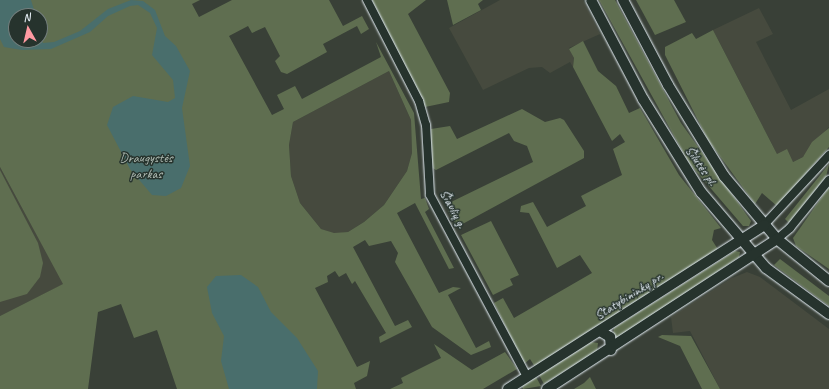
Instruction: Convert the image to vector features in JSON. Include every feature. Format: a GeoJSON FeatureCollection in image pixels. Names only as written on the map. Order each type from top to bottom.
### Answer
{"type":"FeatureCollection","features":[{"type":"Feature","properties":{"kind":"main road","name":"Šilutės pl."},"geometry":{"type":"LineString","coordinates":[[591,0],[683,166],[754,255],[778,279],[829,314]]}},
{"type":"Feature","properties":{"kind":"main road","name":"Šilutės pl."},"geometry":{"type":"LineString","coordinates":[[623,0],[702,142],[764,226],[777,239],[829,281]]}},
{"type":"Feature","properties":{"kind":"main road","name":"Statybininkų pr."},"geometry":{"type":"LineString","coordinates":[[508,389],[743,241],[764,226]]}},
{"type":"Feature","properties":{"kind":"main road"},"geometry":{"type":"LineString","coordinates":[[547,389],[611,350],[777,239]]}},
{"type":"Feature","properties":{"kind":"main road"},"geometry":{"type":"LineString","coordinates":[[600,331],[610,337],[611,350]]}},
{"type":"Feature","properties":{"kind":"street","name":"Šiaulių g."},"geometry":{"type":"LineString","coordinates":[[367,0],[419,101],[426,125],[430,195],[527,377]]}},
{"type":"Feature","properties":{"kind":"street"},"geometry":{"type":"LineString","coordinates":[[764,226],[829,155]]}},
{"type":"Feature","properties":{"kind":"street"},"geometry":{"type":"LineString","coordinates":[[777,239],[790,228],[829,180]]}},
{"type":"Feature","properties":{"kind":"shaded area"},"geometry":{"type":"Polygon","coordinates":[[[500,0],[583,0],[600,34],[569,48],[574,58],[573,67],[570,62],[550,73],[542,67],[529,68],[483,90],[449,28],[500,0]]]}},
{"type":"Feature","properties":{"kind":"shaded area"},"geometry":{"type":"Polygon","coordinates":[[[759,8],[773,34],[756,42],[791,110],[829,89],[829,127],[803,157],[793,162],[777,154],[713,30],[759,8]]]}},
{"type":"Feature","properties":{"kind":"shaded area"},"geometry":{"type":"Polygon","coordinates":[[[389,71],[411,120],[412,153],[407,171],[384,205],[364,222],[348,232],[334,234],[321,229],[300,203],[291,176],[289,145],[293,122],[389,71]]]}},
{"type":"Feature","properties":{"kind":"shaded area"},"geometry":{"type":"Polygon","coordinates":[[[0,167],[64,284],[0,316],[0,167]]]}},
{"type":"Feature","properties":{"kind":"shaded area"},"geometry":{"type":"Polygon","coordinates":[[[747,272],[760,277],[829,329],[829,389],[720,389],[690,331],[673,333],[671,317],[732,278],[747,272]]]}},
{"type":"Feature","properties":{"kind":"green space","name":"Draugystės parkas"},"geometry":{"type":"Polygon","coordinates":[[[0,0],[200,0],[192,4],[199,17],[232,0],[329,0],[343,26],[362,16],[369,29],[361,34],[357,26],[323,44],[327,52],[287,74],[281,72],[275,61],[280,56],[265,27],[252,33],[248,26],[229,36],[272,115],[284,109],[277,95],[295,86],[302,99],[381,57],[376,42],[414,113],[421,199],[425,198],[429,209],[425,212],[454,268],[449,269],[415,203],[397,213],[439,293],[453,287],[461,288],[448,295],[476,348],[489,341],[491,347],[471,355],[432,327],[395,262],[398,253],[391,241],[369,246],[365,240],[353,247],[395,326],[408,320],[412,327],[380,343],[379,337],[386,333],[355,281],[352,284],[346,273],[339,277],[335,271],[327,276],[328,282],[315,288],[357,367],[370,361],[367,376],[354,383],[356,389],[177,389],[157,330],[134,338],[121,304],[98,312],[88,389],[0,389],[0,316],[63,284],[0,167],[0,0]],[[389,71],[293,122],[289,145],[291,176],[300,203],[321,229],[334,233],[348,232],[364,222],[384,205],[407,171],[412,153],[411,120],[389,71]]]}},
{"type":"Feature","properties":{"kind":"green space"},"geometry":{"type":"Polygon","coordinates":[[[372,0],[426,0],[408,14],[450,93],[449,102],[425,107],[372,0]]]}},
{"type":"Feature","properties":{"kind":"green space"},"geometry":{"type":"Polygon","coordinates":[[[447,0],[483,0],[478,4],[481,10],[453,25],[447,0]]]}},
{"type":"Feature","properties":{"kind":"green space"},"geometry":{"type":"Polygon","coordinates":[[[599,0],[615,0],[681,123],[751,221],[749,226],[743,226],[689,163],[599,0]]]}},
{"type":"Feature","properties":{"kind":"green space"},"geometry":{"type":"Polygon","coordinates":[[[636,0],[674,0],[686,22],[655,35],[636,0]]]}},
{"type":"Feature","properties":{"kind":"green space"},"geometry":{"type":"Polygon","coordinates":[[[713,30],[777,154],[787,149],[793,162],[803,157],[812,142],[829,128],[829,147],[777,206],[762,193],[755,204],[708,140],[665,55],[665,47],[692,33],[696,39],[713,30]]]}},
{"type":"Feature","properties":{"kind":"green space"},"geometry":{"type":"Polygon","coordinates":[[[583,41],[598,71],[616,86],[629,113],[640,108],[679,175],[721,228],[714,230],[712,240],[719,251],[535,367],[530,359],[524,364],[494,303],[503,298],[514,318],[592,273],[580,255],[557,268],[529,213],[520,212],[521,206],[533,202],[547,227],[586,206],[581,196],[622,175],[613,149],[625,142],[620,134],[612,141],[573,67],[574,58],[569,49],[583,41]]]}},
{"type":"Feature","properties":{"kind":"green space"},"geometry":{"type":"Polygon","coordinates":[[[522,109],[545,122],[560,118],[564,120],[584,151],[584,158],[457,227],[448,211],[453,208],[451,202],[533,162],[527,146],[514,141],[509,133],[436,170],[431,167],[431,129],[450,126],[457,139],[522,109]]]}},
{"type":"Feature","properties":{"kind":"green space"},"geometry":{"type":"Polygon","coordinates":[[[829,164],[826,177],[789,223],[785,219],[829,164]]]}},
{"type":"Feature","properties":{"kind":"green space"},"geometry":{"type":"Polygon","coordinates":[[[0,170],[38,243],[43,263],[40,277],[27,294],[0,302],[0,170]]]}},
{"type":"Feature","properties":{"kind":"green space"},"geometry":{"type":"Polygon","coordinates":[[[829,187],[829,269],[796,246],[793,238],[829,187]]]}},
{"type":"Feature","properties":{"kind":"green space"},"geometry":{"type":"Polygon","coordinates":[[[491,221],[519,275],[510,279],[513,285],[493,295],[461,235],[491,221]]]}},
{"type":"Feature","properties":{"kind":"green space"},"geometry":{"type":"Polygon","coordinates":[[[735,251],[740,252],[739,257],[648,319],[617,338],[613,336],[614,328],[735,251]]]}},
{"type":"Feature","properties":{"kind":"green space"},"geometry":{"type":"Polygon","coordinates":[[[780,259],[829,296],[829,306],[774,265],[780,259]]]}},
{"type":"Feature","properties":{"kind":"green space"},"geometry":{"type":"Polygon","coordinates":[[[662,335],[691,336],[720,389],[702,389],[680,346],[658,337],[662,335]]]}},
{"type":"Feature","properties":{"kind":"green space"},"geometry":{"type":"Polygon","coordinates":[[[591,342],[598,343],[597,351],[544,384],[539,375],[591,342]]]}},
{"type":"Feature","properties":{"kind":"green space"},"geometry":{"type":"Polygon","coordinates":[[[434,344],[472,370],[505,352],[517,369],[483,389],[390,389],[403,383],[401,378],[441,358],[434,344]]]}},
{"type":"Feature","properties":{"kind":"green space"},"geometry":{"type":"Polygon","coordinates":[[[536,377],[541,386],[523,389],[522,386],[536,377]]]}},
{"type":"Feature","properties":{"kind":"green space"},"geometry":{"type":"Polygon","coordinates":[[[590,377],[596,389],[574,389],[584,383],[590,377]]]}},
{"type":"Feature","properties":{"kind":"water"},"geometry":{"type":"Polygon","coordinates":[[[0,0],[31,0],[34,8],[8,8],[8,48],[4,47],[0,39],[0,0]]]}},
{"type":"Feature","properties":{"kind":"water"},"geometry":{"type":"Polygon","coordinates":[[[131,0],[143,1],[155,10],[165,36],[176,46],[190,71],[182,108],[190,166],[181,188],[166,196],[152,195],[130,169],[107,125],[113,107],[133,96],[168,102],[175,98],[173,80],[152,55],[157,28],[150,13],[138,5],[130,6],[108,16],[90,32],[51,49],[22,50],[10,48],[48,48],[48,43],[54,42],[80,31],[108,9],[131,0]]]}},
{"type":"Feature","properties":{"kind":"water"},"geometry":{"type":"Polygon","coordinates":[[[241,275],[258,287],[271,312],[297,338],[318,371],[317,389],[229,389],[221,361],[224,336],[212,313],[207,287],[216,276],[241,275]]]}}]}
